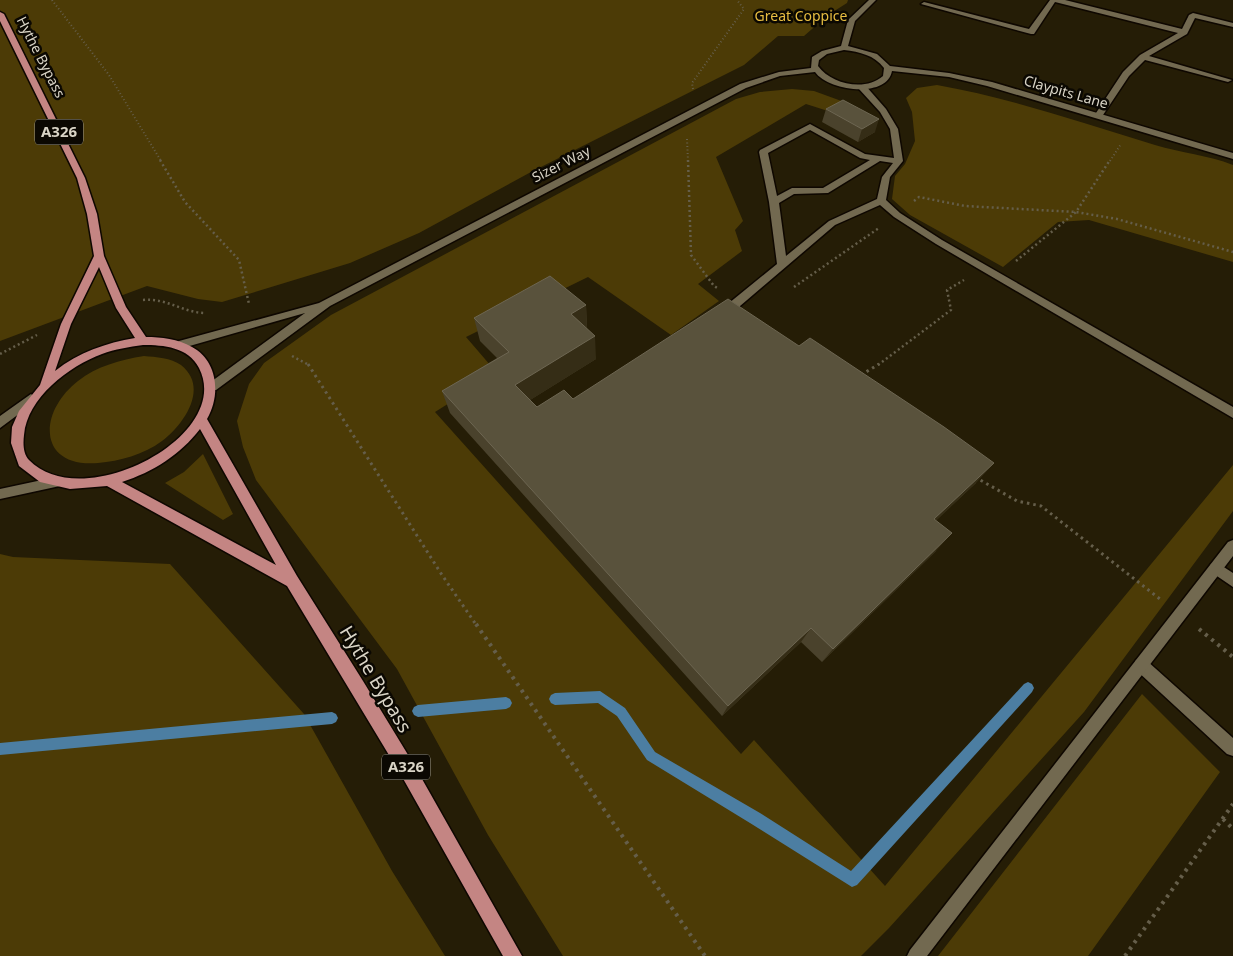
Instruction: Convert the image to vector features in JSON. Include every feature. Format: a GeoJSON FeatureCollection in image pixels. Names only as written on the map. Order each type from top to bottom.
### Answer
{"type":"FeatureCollection","features":[{"type":"Feature","properties":{"kind":"main road","name":"Hythe Bypass"},"geometry":{"type":"LineString","coordinates":[[0,14],[81,178],[92,214],[99,256],[121,308],[143,341]]}},
{"type":"Feature","properties":{"kind":"main road"},"geometry":{"type":"LineString","coordinates":[[46,384],[66,324],[99,256]]}},
{"type":"Feature","properties":{"kind":"main road"},"geometry":{"type":"LineString","coordinates":[[143,341],[179,345],[197,354],[208,369],[212,387],[209,402],[201,419],[186,439],[164,457],[137,471],[108,481],[80,485],[56,482],[34,473],[21,459],[16,440],[20,420],[31,400],[46,384],[67,367],[92,354],[117,345],[143,341]]}},
{"type":"Feature","properties":{"kind":"main road","name":"Hythe Bypass"},"geometry":{"type":"LineString","coordinates":[[201,419],[292,581],[407,768],[513,956]]}},
{"type":"Feature","properties":{"kind":"main road","name":"Hythe Bypass"},"geometry":{"type":"LineString","coordinates":[[108,481],[292,581]]}},
{"type":"Feature","properties":{"kind":"street"},"geometry":{"type":"LineString","coordinates":[[844,48],[852,20],[874,0]]}},
{"type":"Feature","properties":{"kind":"street"},"geometry":{"type":"LineString","coordinates":[[924,4],[1031,32],[1055,0],[1073,2],[1184,32]]}},
{"type":"Feature","properties":{"kind":"street"},"geometry":{"type":"LineString","coordinates":[[1098,116],[1126,74],[1143,57],[1184,32],[1193,15],[1233,25]]}},
{"type":"Feature","properties":{"kind":"street"},"geometry":{"type":"LineString","coordinates":[[844,48],[877,56],[888,68],[889,73],[886,78],[880,83],[862,87],[850,87],[828,81],[815,70],[813,63],[816,57],[823,52],[844,48]]}},
{"type":"Feature","properties":{"kind":"street"},"geometry":{"type":"LineString","coordinates":[[1143,57],[1228,80]]}},
{"type":"Feature","properties":{"kind":"street","name":"Claypits Lane"},"geometry":{"type":"LineString","coordinates":[[888,68],[949,75],[989,84],[1233,156]]}},
{"type":"Feature","properties":{"kind":"street","name":"Sizer Way"},"geometry":{"type":"LineString","coordinates":[[212,387],[326,303],[743,86],[779,74],[815,70]]}},
{"type":"Feature","properties":{"kind":"street"},"geometry":{"type":"LineString","coordinates":[[862,87],[883,111],[894,129],[899,161],[886,176],[881,202]]}},
{"type":"Feature","properties":{"kind":"street"},"geometry":{"type":"LineString","coordinates":[[782,265],[774,202],[763,152],[810,127],[863,156],[899,161]]}},
{"type":"Feature","properties":{"kind":"street"},"geometry":{"type":"LineString","coordinates":[[774,202],[792,191],[825,191],[879,158]]}},
{"type":"Feature","properties":{"kind":"street"},"geometry":{"type":"LineString","coordinates":[[720,316],[832,223],[881,202]]}},
{"type":"Feature","properties":{"kind":"street"},"geometry":{"type":"LineString","coordinates":[[881,202],[897,215],[939,242],[1233,413]]}},
{"type":"Feature","properties":{"kind":"street","name":"Sizer Way"},"geometry":{"type":"LineString","coordinates":[[179,345],[326,303]]}},
{"type":"Feature","properties":{"kind":"street"},"geometry":{"type":"LineString","coordinates":[[0,423],[31,400]]}},
{"type":"Feature","properties":{"kind":"street"},"geometry":{"type":"LineString","coordinates":[[0,494],[56,482]]}},
{"type":"Feature","properties":{"kind":"street"},"geometry":{"type":"LineString","coordinates":[[916,956],[1233,546]]}},
{"type":"Feature","properties":{"kind":"street"},"geometry":{"type":"LineString","coordinates":[[1216,568],[1233,581]]}},
{"type":"Feature","properties":{"kind":"street"},"geometry":{"type":"LineString","coordinates":[[1141,665],[1233,748]]}},
{"type":"Feature","properties":{"kind":"path"},"geometry":{"type":"LineString","coordinates":[[52,0],[109,75],[184,202],[239,260],[248,302],[258,323]]}},
{"type":"Feature","properties":{"kind":"path"},"geometry":{"type":"LineString","coordinates":[[686,116],[693,96],[692,83],[744,9],[737,0]]}},
{"type":"Feature","properties":{"kind":"path"},"geometry":{"type":"LineString","coordinates":[[268,344],[307,364],[442,575],[705,956]]}},
{"type":"Feature","properties":{"kind":"path"},"geometry":{"type":"LineString","coordinates":[[974,477],[1017,501],[1041,506],[1233,657]]}},
{"type":"Feature","properties":{"kind":"path"},"geometry":{"type":"LineString","coordinates":[[1126,956],[1233,804]]}},
{"type":"Feature","properties":{"kind":"path"},"geometry":{"type":"LineString","coordinates":[[1223,819],[1233,829]]}},
{"type":"Feature","properties":{"kind":"green space","name":"Great Coppice"},"geometry":{"type":"Polygon","coordinates":[[[0,0],[848,0],[847,3],[828,15],[804,36],[778,36],[744,65],[531,172],[419,233],[350,263],[222,302],[198,299],[147,286],[0,341],[0,0]]]}},
{"type":"Feature","properties":{"kind":"green space"},"geometry":{"type":"Polygon","coordinates":[[[937,85],[1020,104],[1155,145],[1233,165],[1233,262],[1089,220],[1058,222],[1003,267],[910,215],[892,199],[895,176],[905,164],[915,141],[912,112],[906,98],[917,88],[937,85]]]}},
{"type":"Feature","properties":{"kind":"green space"},"geometry":{"type":"Polygon","coordinates":[[[792,89],[814,91],[847,103],[828,111],[806,104],[716,157],[743,221],[735,230],[742,251],[698,284],[719,301],[671,335],[588,277],[466,337],[497,373],[435,412],[741,754],[754,740],[885,886],[1233,465],[1233,511],[1084,712],[889,928],[861,956],[563,956],[488,835],[397,669],[256,480],[243,447],[237,421],[249,384],[264,363],[331,315],[736,99],[760,92],[792,89]]]}},
{"type":"Feature","properties":{"kind":"green space"},"geometry":{"type":"Polygon","coordinates":[[[144,356],[173,361],[181,365],[189,374],[193,384],[193,395],[190,406],[178,426],[155,446],[123,459],[98,463],[78,462],[64,457],[54,447],[50,436],[51,422],[56,408],[65,394],[78,381],[93,371],[118,362],[144,356]]]}},
{"type":"Feature","properties":{"kind":"green space"},"geometry":{"type":"Polygon","coordinates":[[[203,454],[233,514],[223,520],[165,483],[184,472],[203,454]]]}},
{"type":"Feature","properties":{"kind":"green space"},"geometry":{"type":"Polygon","coordinates":[[[0,554],[13,557],[170,564],[304,714],[392,871],[445,956],[0,956],[0,554]]]}},
{"type":"Feature","properties":{"kind":"green space"},"geometry":{"type":"Polygon","coordinates":[[[1142,694],[1220,772],[1088,956],[938,956],[1142,694]]]}},
{"type":"Feature","properties":{"kind":"building"},"geometry":{"type":"Polygon","coordinates":[[[843,100],[879,119],[862,129],[826,109],[843,100]]]}},
{"type":"Feature","properties":{"kind":"building"},"geometry":{"type":"Polygon","coordinates":[[[550,276],[586,305],[571,314],[595,336],[515,385],[537,407],[564,390],[573,399],[728,299],[799,346],[810,338],[944,427],[994,463],[934,519],[952,533],[833,649],[811,628],[728,706],[442,391],[509,352],[474,318],[550,276]]]}},
{"type":"Feature","properties":{"kind":"waterway"},"geometry":{"type":"LineString","coordinates":[[555,699],[600,697],[621,712],[651,756],[755,818],[852,880],[1028,688]]}},
{"type":"Feature","properties":{"kind":"waterway"},"geometry":{"type":"LineString","coordinates":[[418,711],[506,703]]}},
{"type":"Feature","properties":{"kind":"waterway"},"geometry":{"type":"LineString","coordinates":[[0,749],[332,718]]}}]}
